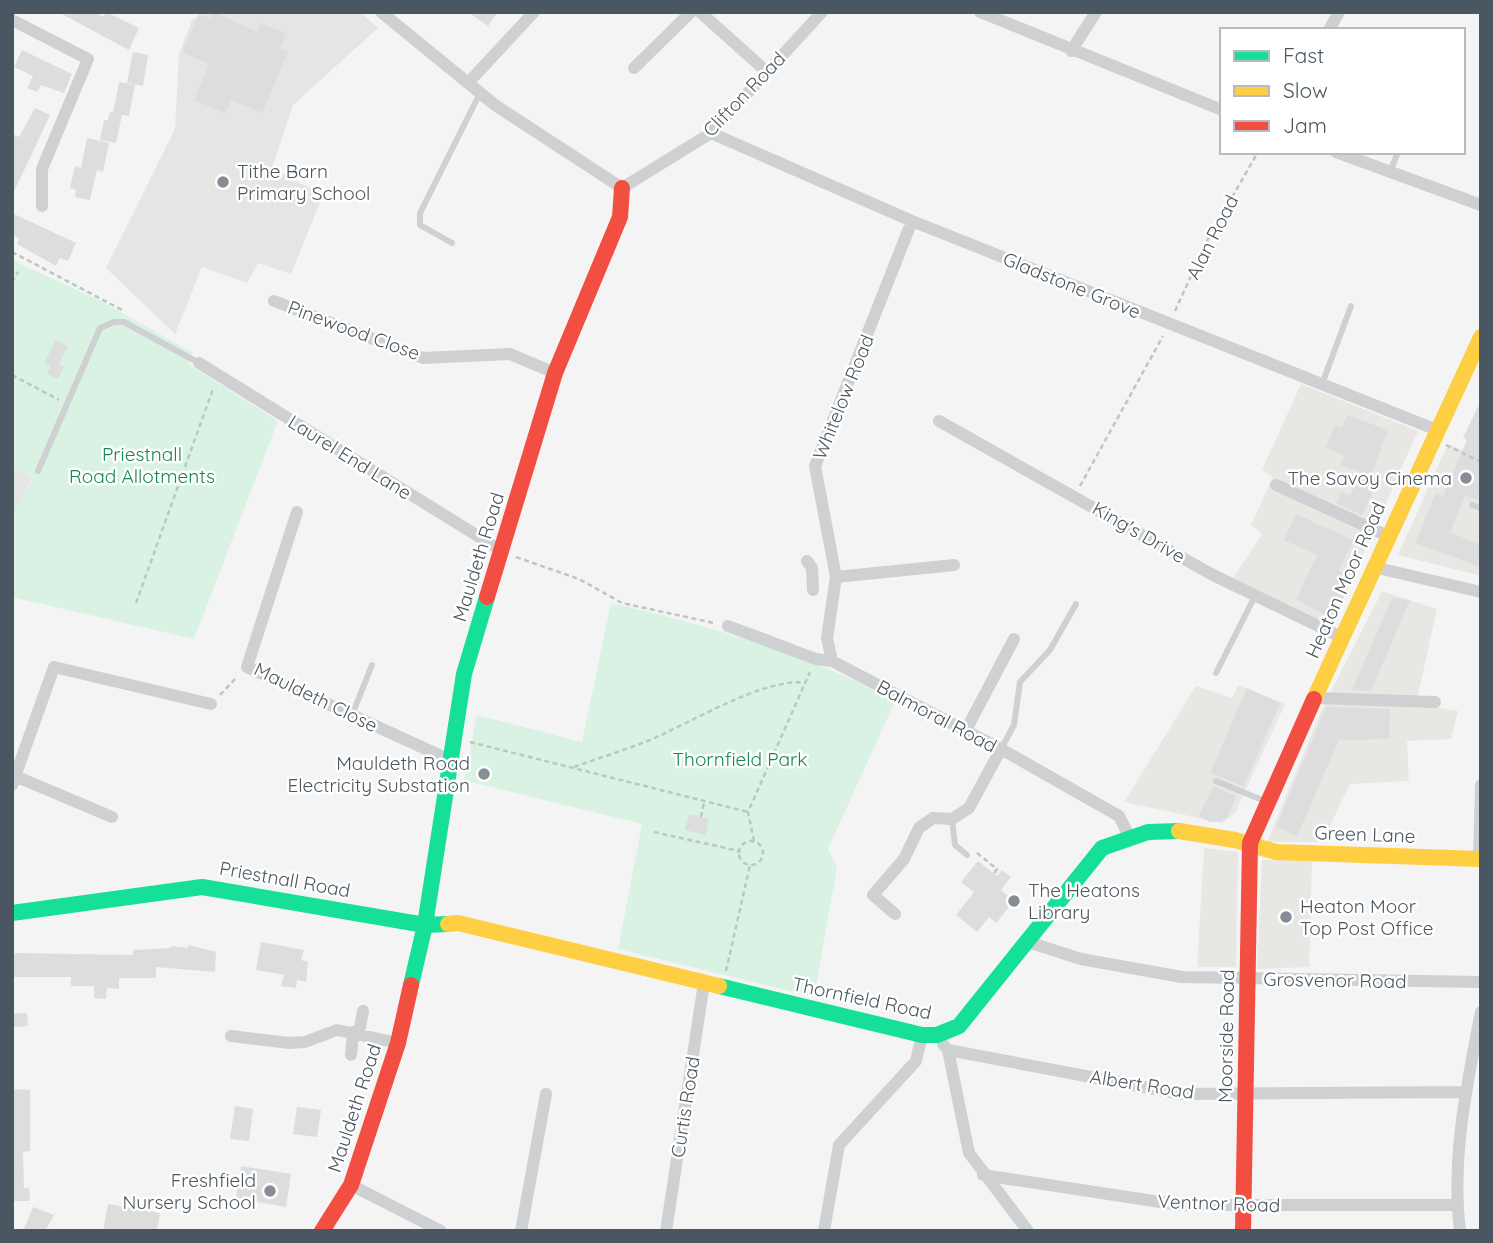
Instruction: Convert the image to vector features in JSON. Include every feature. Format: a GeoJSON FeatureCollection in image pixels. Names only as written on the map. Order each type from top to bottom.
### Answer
{"type":"FeatureCollection","features":[{"type":"Feature","properties":{"kind":"street"},"geometry":{"type":"LineString","coordinates":[[381,12],[480,93],[622,188]]}},
{"type":"Feature","properties":{"kind":"street"},"geometry":{"type":"LineString","coordinates":[[468,83],[534,12]]}},
{"type":"Feature","properties":{"kind":"street"},"geometry":{"type":"LineString","coordinates":[[634,68],[691,12]]}},
{"type":"Feature","properties":{"kind":"street"},"geometry":{"type":"LineString","coordinates":[[700,12],[767,72]]}},
{"type":"Feature","properties":{"kind":"street","name":"Clifton Road"},"geometry":{"type":"LineString","coordinates":[[622,188],[710,133],[822,12]]}},
{"type":"Feature","properties":{"kind":"street"},"geometry":{"type":"LineString","coordinates":[[980,12],[1220,109]]}},
{"type":"Feature","properties":{"kind":"street"},"geometry":{"type":"LineString","coordinates":[[1071,51],[1096,12]]}},
{"type":"Feature","properties":{"kind":"street"},"geometry":{"type":"LineString","coordinates":[[1330,28],[1339,12]]}},
{"type":"Feature","properties":{"kind":"street"},"geometry":{"type":"LineString","coordinates":[[12,20],[88,59],[42,169],[42,206]]}},
{"type":"Feature","properties":{"kind":"street","name":"Gladstone Grove"},"geometry":{"type":"LineString","coordinates":[[710,133],[912,221],[1322,384],[1435,435]]}},
{"type":"Feature","properties":{"kind":"street"},"geometry":{"type":"LineString","coordinates":[[1341,154],[1481,205]]}},
{"type":"Feature","properties":{"kind":"street","name":"Mauldeth Road"},"geometry":{"type":"LineString","coordinates":[[321,1231],[351,1185],[398,1043],[425,925],[464,674],[555,373],[620,217],[622,188]]}},
{"type":"Feature","properties":{"kind":"street","name":"Whitelow Road"},"geometry":{"type":"LineString","coordinates":[[832,661],[827,638],[835,574],[815,466],[912,221]]}},
{"type":"Feature","properties":{"kind":"street","name":"Pinewood Close"},"geometry":{"type":"LineString","coordinates":[[274,301],[423,358],[510,354],[555,373]]}},
{"type":"Feature","properties":{"kind":"street","name":"Heaton Moor Road"},"geometry":{"type":"LineString","coordinates":[[1250,843],[1373,567],[1479,343]]}},
{"type":"Feature","properties":{"kind":"street","name":"Laurel End Lane"},"geometry":{"type":"LineString","coordinates":[[199,363],[502,551]]}},
{"type":"Feature","properties":{"kind":"street","name":"King's Drive"},"geometry":{"type":"LineString","coordinates":[[939,421],[1255,596],[1341,638]]}},
{"type":"Feature","properties":{"kind":"street","name":"Heaton Moor Road"},"geometry":{"type":"LineString","coordinates":[[1276,485],[1388,536]]}},
{"type":"Feature","properties":{"kind":"street","name":"Mauldeth Close"},"geometry":{"type":"LineString","coordinates":[[297,512],[247,667],[452,761]]}},
{"type":"Feature","properties":{"kind":"street"},"geometry":{"type":"LineString","coordinates":[[813,590],[810,567],[835,574],[954,565]]}},
{"type":"Feature","properties":{"kind":"street"},"geometry":{"type":"LineString","coordinates":[[1373,567],[1481,592]]}},
{"type":"Feature","properties":{"kind":"street","name":"Balmoral Road"},"geometry":{"type":"LineString","coordinates":[[728,626],[816,659],[832,661],[966,730],[1119,816],[1129,836]]}},
{"type":"Feature","properties":{"kind":"street"},"geometry":{"type":"LineString","coordinates":[[966,730],[1014,639]]}},
{"type":"Feature","properties":{"kind":"street"},"geometry":{"type":"LineString","coordinates":[[112,817],[14,780],[54,667],[211,704]]}},
{"type":"Feature","properties":{"kind":"street"},"geometry":{"type":"LineString","coordinates":[[1315,698],[1435,702]]}},
{"type":"Feature","properties":{"kind":"street"},"geometry":{"type":"LineString","coordinates":[[895,914],[873,895],[904,859],[919,828],[933,818],[952,819],[969,808],[1000,749]]}},
{"type":"Feature","properties":{"kind":"street"},"geometry":{"type":"LineString","coordinates":[[1480,859],[1481,785]]}},
{"type":"Feature","properties":{"kind":"street","name":"Thornfield Road"},"geometry":{"type":"LineString","coordinates":[[425,925],[458,923],[930,1035],[958,1026],[1024,941],[1102,848],[1129,836],[1164,830],[1250,843]]}},
{"type":"Feature","properties":{"kind":"street","name":"Green Lane"},"geometry":{"type":"LineString","coordinates":[[1250,843],[1276,852],[1480,859]]}},
{"type":"Feature","properties":{"kind":"street","name":"Moorside Road"},"geometry":{"type":"LineString","coordinates":[[1243,1231],[1250,843]]}},
{"type":"Feature","properties":{"kind":"street","name":"Priestnall Road"},"geometry":{"type":"LineString","coordinates":[[12,913],[202,887],[425,925]]}},
{"type":"Feature","properties":{"kind":"street","name":"Grosvenor Road"},"geometry":{"type":"LineString","coordinates":[[1024,941],[1081,959],[1182,977],[1481,982]]}},
{"type":"Feature","properties":{"kind":"street","name":"Curtis Road"},"geometry":{"type":"LineString","coordinates":[[666,1231],[704,983]]}},
{"type":"Feature","properties":{"kind":"street"},"geometry":{"type":"LineString","coordinates":[[351,1055],[363,1011]]}},
{"type":"Feature","properties":{"kind":"street"},"geometry":{"type":"LineString","coordinates":[[1460,1231],[1457,1205],[1465,1092],[1481,1012]]}},
{"type":"Feature","properties":{"kind":"street"},"geometry":{"type":"LineString","coordinates":[[231,1037],[305,1042],[337,1030],[398,1043]]}},
{"type":"Feature","properties":{"kind":"street"},"geometry":{"type":"LineString","coordinates":[[824,1231],[839,1145],[916,1061],[930,1035],[948,1050],[969,1153],[983,1175],[1028,1231]]}},
{"type":"Feature","properties":{"kind":"street","name":"Albert Road"},"geometry":{"type":"LineString","coordinates":[[948,1050],[1181,1094],[1465,1092]]}},
{"type":"Feature","properties":{"kind":"street"},"geometry":{"type":"LineString","coordinates":[[521,1231],[546,1094]]}},
{"type":"Feature","properties":{"kind":"street","name":"Ventnor Road"},"geometry":{"type":"LineString","coordinates":[[983,1175],[1180,1205],[1457,1205]]}},
{"type":"Feature","properties":{"kind":"street"},"geometry":{"type":"LineString","coordinates":[[351,1185],[441,1231]]}},
{"type":"Feature","properties":{"kind":"lane"},"geometry":{"type":"LineString","coordinates":[[452,243],[420,225],[420,213],[480,93]]}},
{"type":"Feature","properties":{"kind":"lane"},"geometry":{"type":"LineString","coordinates":[[1390,172],[1397,154]]}},
{"type":"Feature","properties":{"kind":"lane"},"geometry":{"type":"LineString","coordinates":[[1322,384],[1350,306]]}},
{"type":"Feature","properties":{"kind":"lane"},"geometry":{"type":"LineString","coordinates":[[37,471],[100,328],[106,324],[124,322],[199,363]]}},
{"type":"Feature","properties":{"kind":"lane"},"geometry":{"type":"LineString","coordinates":[[1472,505],[1481,508]]}},
{"type":"Feature","properties":{"kind":"lane"},"geometry":{"type":"LineString","coordinates":[[1216,673],[1255,596]]}},
{"type":"Feature","properties":{"kind":"lane"},"geometry":{"type":"LineString","coordinates":[[1000,749],[1014,725],[1020,682],[1050,650],[1076,604]]}},
{"type":"Feature","properties":{"kind":"lane"},"geometry":{"type":"LineString","coordinates":[[352,715],[373,665]]}},
{"type":"Feature","properties":{"kind":"lane"},"geometry":{"type":"LineString","coordinates":[[1216,781],[1267,802]]}},
{"type":"Feature","properties":{"kind":"lane"},"geometry":{"type":"LineString","coordinates":[[952,819],[955,845],[967,855]]}},
{"type":"Feature","properties":{"kind":"path","name":"Alan Road"},"geometry":{"type":"LineString","coordinates":[[1074,495],[1169,324],[1208,239],[1257,154]]}},
{"type":"Feature","properties":{"kind":"path"},"geometry":{"type":"LineString","coordinates":[[12,252],[124,311]]}},
{"type":"Feature","properties":{"kind":"path"},"geometry":{"type":"LineString","coordinates":[[12,282],[18,272]]}},
{"type":"Feature","properties":{"kind":"path"},"geometry":{"type":"LineString","coordinates":[[136,603],[219,374]]}},
{"type":"Feature","properties":{"kind":"path"},"geometry":{"type":"LineString","coordinates":[[12,375],[65,403]]}},
{"type":"Feature","properties":{"kind":"path"},"geometry":{"type":"LineString","coordinates":[[1435,435],[1481,461]]}},
{"type":"Feature","properties":{"kind":"path"},"geometry":{"type":"LineString","coordinates":[[502,551],[579,579],[622,603],[728,626]]}},
{"type":"Feature","properties":{"kind":"path"},"geometry":{"type":"LineString","coordinates":[[739,851],[743,861],[750,865],[758,863],[763,857],[763,848],[754,841],[748,812],[816,659]]}},
{"type":"Feature","properties":{"kind":"path"},"geometry":{"type":"LineString","coordinates":[[211,704],[247,667]]}},
{"type":"Feature","properties":{"kind":"path"},"geometry":{"type":"LineString","coordinates":[[573,767],[646,742],[767,689],[792,681],[806,683]]}},
{"type":"Feature","properties":{"kind":"path"},"geometry":{"type":"LineString","coordinates":[[456,739],[748,812]]}},
{"type":"Feature","properties":{"kind":"path"},"geometry":{"type":"LineString","coordinates":[[701,817],[704,802]]}},
{"type":"Feature","properties":{"kind":"path"},"geometry":{"type":"LineString","coordinates":[[654,832],[739,851]]}},
{"type":"Feature","properties":{"kind":"path"},"geometry":{"type":"LineString","coordinates":[[739,851],[743,844],[754,841]]}},
{"type":"Feature","properties":{"kind":"path"},"geometry":{"type":"LineString","coordinates":[[972,849],[998,869],[994,874]]}},
{"type":"Feature","properties":{"kind":"path"},"geometry":{"type":"LineString","coordinates":[[722,987],[750,865]]}},
{"type":"Feature","properties":{"kind":"shaded area","name":"Tithe Barn Primary School"},"geometry":{"type":"Polygon","coordinates":[[[204,12],[360,12],[378,28],[293,105],[272,168],[323,195],[291,274],[258,263],[247,283],[202,267],[175,334],[106,268],[175,129],[179,54],[192,20],[204,12]]]}},
{"type":"Feature","properties":{"kind":"shaded area"},"geometry":{"type":"Polygon","coordinates":[[[1301,384],[1418,431],[1329,631],[1231,581],[1262,534],[1251,525],[1273,477],[1262,470],[1301,384]]]}},
{"type":"Feature","properties":{"kind":"shaded area"},"geometry":{"type":"Polygon","coordinates":[[[1448,444],[1481,458],[1481,576],[1398,555],[1448,444]]]}},
{"type":"Feature","properties":{"kind":"shaded area"},"geometry":{"type":"Polygon","coordinates":[[[12,468],[32,478],[12,518],[12,468]]]}},
{"type":"Feature","properties":{"kind":"shaded area"},"geometry":{"type":"Polygon","coordinates":[[[1382,591],[1437,609],[1416,704],[1458,711],[1451,739],[1407,741],[1409,781],[1350,784],[1322,842],[1267,842],[1322,709],[1382,591]]]}},
{"type":"Feature","properties":{"kind":"shaded area"},"geometry":{"type":"Polygon","coordinates":[[[1238,685],[1285,704],[1235,813],[1222,823],[1124,802],[1196,686],[1232,698],[1238,685]]]}},
{"type":"Feature","properties":{"kind":"shaded area"},"geometry":{"type":"Polygon","coordinates":[[[1204,848],[1238,852],[1236,967],[1197,967],[1204,848]]]}},
{"type":"Feature","properties":{"kind":"shaded area"},"geometry":{"type":"Polygon","coordinates":[[[1262,860],[1312,860],[1309,967],[1257,969],[1262,860]]]}},
{"type":"Feature","properties":{"kind":"green space","name":"Priestnall Road Allotments"},"geometry":{"type":"Polygon","coordinates":[[[12,260],[103,302],[193,353],[188,364],[278,421],[194,639],[12,597],[12,518],[32,479],[12,468],[12,260]]]}},
{"type":"Feature","properties":{"kind":"green space","name":"Thornfield Park"},"geometry":{"type":"Polygon","coordinates":[[[611,603],[756,643],[827,669],[896,699],[828,849],[837,867],[814,997],[618,949],[642,824],[464,780],[477,715],[582,742],[611,603]]]}},
{"type":"Feature","properties":{"kind":"building"},"geometry":{"type":"Polygon","coordinates":[[[58,12],[95,12],[103,17],[106,12],[139,28],[129,50],[58,12]]]}},
{"type":"Feature","properties":{"kind":"building"},"geometry":{"type":"Polygon","coordinates":[[[214,12],[257,32],[261,23],[286,34],[280,48],[288,52],[262,113],[231,100],[225,113],[194,100],[209,64],[182,52],[199,14],[211,19],[214,12]]]}},
{"type":"Feature","properties":{"kind":"building"},"geometry":{"type":"Polygon","coordinates":[[[468,12],[498,12],[488,26],[468,12]]]}},
{"type":"Feature","properties":{"kind":"building"},"geometry":{"type":"Polygon","coordinates":[[[22,50],[72,74],[64,93],[41,85],[37,92],[27,88],[33,76],[14,67],[22,50]]]}},
{"type":"Feature","properties":{"kind":"building"},"geometry":{"type":"Polygon","coordinates":[[[133,52],[148,55],[143,86],[127,83],[133,52]]]}},
{"type":"Feature","properties":{"kind":"building"},"geometry":{"type":"Polygon","coordinates":[[[119,82],[135,85],[129,116],[122,115],[116,143],[100,140],[104,120],[108,120],[110,112],[113,113],[119,82]]]}},
{"type":"Feature","properties":{"kind":"building"},"geometry":{"type":"Polygon","coordinates":[[[35,108],[50,115],[12,196],[12,134],[19,137],[35,108]]]}},
{"type":"Feature","properties":{"kind":"building"},"geometry":{"type":"Polygon","coordinates":[[[87,138],[109,143],[103,172],[97,170],[90,200],[75,197],[76,190],[70,188],[75,166],[81,168],[87,138]]]}},
{"type":"Feature","properties":{"kind":"building"},"geometry":{"type":"Polygon","coordinates":[[[12,213],[76,243],[68,261],[60,258],[56,266],[17,244],[19,238],[12,235],[12,213]]]}},
{"type":"Feature","properties":{"kind":"building"},"geometry":{"type":"Polygon","coordinates":[[[56,340],[68,346],[59,364],[64,367],[58,379],[47,374],[51,366],[44,363],[56,340]]]}},
{"type":"Feature","properties":{"kind":"building"},"geometry":{"type":"Polygon","coordinates":[[[1481,400],[1481,500],[1465,496],[1450,532],[1481,545],[1481,567],[1415,543],[1436,493],[1443,496],[1467,440],[1463,438],[1481,400]]]}},
{"type":"Feature","properties":{"kind":"building"},"geometry":{"type":"Polygon","coordinates":[[[1347,415],[1388,430],[1368,483],[1375,487],[1362,515],[1336,503],[1341,492],[1350,496],[1361,472],[1341,465],[1344,455],[1326,448],[1335,426],[1342,428],[1347,415]]]}},
{"type":"Feature","properties":{"kind":"building"},"geometry":{"type":"Polygon","coordinates":[[[1296,514],[1353,540],[1339,571],[1353,576],[1334,620],[1296,599],[1317,555],[1284,540],[1296,514]]]}},
{"type":"Feature","properties":{"kind":"building"},"geometry":{"type":"Polygon","coordinates":[[[1392,598],[1410,600],[1371,691],[1352,690],[1392,598]]]}},
{"type":"Feature","properties":{"kind":"building"},"geometry":{"type":"Polygon","coordinates":[[[1247,688],[1280,703],[1244,786],[1210,773],[1247,688]]]}},
{"type":"Feature","properties":{"kind":"building"},"geometry":{"type":"Polygon","coordinates":[[[1326,707],[1390,709],[1389,739],[1339,740],[1297,836],[1276,827],[1326,707]]]}},
{"type":"Feature","properties":{"kind":"building"},"geometry":{"type":"Polygon","coordinates":[[[1213,786],[1236,796],[1227,818],[1210,822],[1199,816],[1213,786]]]}},
{"type":"Feature","properties":{"kind":"building"},"geometry":{"type":"Polygon","coordinates":[[[689,814],[709,819],[706,835],[685,830],[689,814]]]}},
{"type":"Feature","properties":{"kind":"building"},"geometry":{"type":"Polygon","coordinates":[[[978,861],[997,876],[1002,870],[1011,877],[1001,890],[1014,901],[996,923],[989,917],[977,932],[956,915],[974,892],[961,882],[978,861]]]}},
{"type":"Feature","properties":{"kind":"building"},"geometry":{"type":"Polygon","coordinates":[[[261,942],[304,950],[301,960],[308,962],[306,982],[297,980],[296,988],[281,986],[284,975],[256,970],[261,942]]]}},
{"type":"Feature","properties":{"kind":"building"},"geometry":{"type":"Polygon","coordinates":[[[189,945],[216,952],[215,972],[156,967],[156,978],[119,978],[119,989],[107,988],[106,999],[94,998],[94,986],[71,986],[71,977],[12,977],[12,953],[133,955],[133,950],[171,946],[188,948],[189,945]]]}},
{"type":"Feature","properties":{"kind":"building"},"geometry":{"type":"Polygon","coordinates":[[[27,1013],[28,1026],[12,1027],[12,1014],[27,1013]]]}},
{"type":"Feature","properties":{"kind":"building"},"geometry":{"type":"Polygon","coordinates":[[[12,1089],[30,1090],[30,1151],[23,1152],[24,1188],[29,1188],[30,1201],[12,1201],[12,1089]]]}},
{"type":"Feature","properties":{"kind":"building"},"geometry":{"type":"Polygon","coordinates":[[[235,1106],[253,1109],[249,1141],[230,1139],[235,1106]]]}},
{"type":"Feature","properties":{"kind":"building"},"geometry":{"type":"Polygon","coordinates":[[[297,1107],[321,1110],[317,1137],[293,1134],[297,1107]]]}},
{"type":"Feature","properties":{"kind":"building"},"geometry":{"type":"Polygon","coordinates":[[[241,1166],[291,1174],[286,1207],[236,1198],[241,1166]]]}},
{"type":"Feature","properties":{"kind":"building"},"geometry":{"type":"Polygon","coordinates":[[[108,1204],[160,1213],[157,1231],[103,1231],[108,1204]]]}},
{"type":"Feature","properties":{"kind":"building"},"geometry":{"type":"Polygon","coordinates":[[[33,1207],[54,1215],[45,1231],[23,1231],[33,1207]]]}},
{"type":"Feature","properties":{"kind":"traffic: fast"},"geometry":{"type":"LineString","coordinates":[[411,985],[425,925],[464,674],[487,597]]}},
{"type":"Feature","properties":{"kind":"traffic: fast"},"geometry":{"type":"LineString","coordinates":[[719,986],[922,1035],[937,1035],[959,1026],[1102,848],[1148,832],[1179,831]]}},
{"type":"Feature","properties":{"kind":"traffic: fast"},"geometry":{"type":"LineString","coordinates":[[12,913],[202,887],[425,925],[448,924]]}},
{"type":"Feature","properties":{"kind":"traffic: slow"},"geometry":{"type":"LineString","coordinates":[[1314,699],[1481,337]]}},
{"type":"Feature","properties":{"kind":"traffic: slow"},"geometry":{"type":"LineString","coordinates":[[1179,831],[1235,840],[1276,852],[1481,859]]}},
{"type":"Feature","properties":{"kind":"traffic: slow"},"geometry":{"type":"LineString","coordinates":[[448,924],[458,923],[719,986]]}},
{"type":"Feature","properties":{"kind":"traffic: jam"},"geometry":{"type":"LineString","coordinates":[[487,597],[555,373],[620,217],[622,188]]}},
{"type":"Feature","properties":{"kind":"traffic: jam"},"geometry":{"type":"LineString","coordinates":[[1243,1231],[1250,843],[1314,699]]}},
{"type":"Feature","properties":{"kind":"traffic: jam"},"geometry":{"type":"LineString","coordinates":[[322,1231],[351,1185],[398,1043],[411,985]]}},
{"type":"Feature","properties":{"kind":"place","name":"Tithe Barn Primary School"},"geometry":{"type":"Point","coordinates":[223,182]}},
{"type":"Feature","properties":{"kind":"place","name":"The Savoy Cinema"},"geometry":{"type":"Point","coordinates":[1466,478]}},
{"type":"Feature","properties":{"kind":"place","name":"Mauldeth Road Electricity Substation"},"geometry":{"type":"Point","coordinates":[484,774]}},
{"type":"Feature","properties":{"kind":"place","name":"The Heatons Library"},"geometry":{"type":"Point","coordinates":[1014,901]}},
{"type":"Feature","properties":{"kind":"place","name":"Heaton Moor Top Post Office"},"geometry":{"type":"Point","coordinates":[1286,917]}},
{"type":"Feature","properties":{"kind":"place","name":"Freshfield Nursery School"},"geometry":{"type":"Point","coordinates":[270,1191]}}]}
